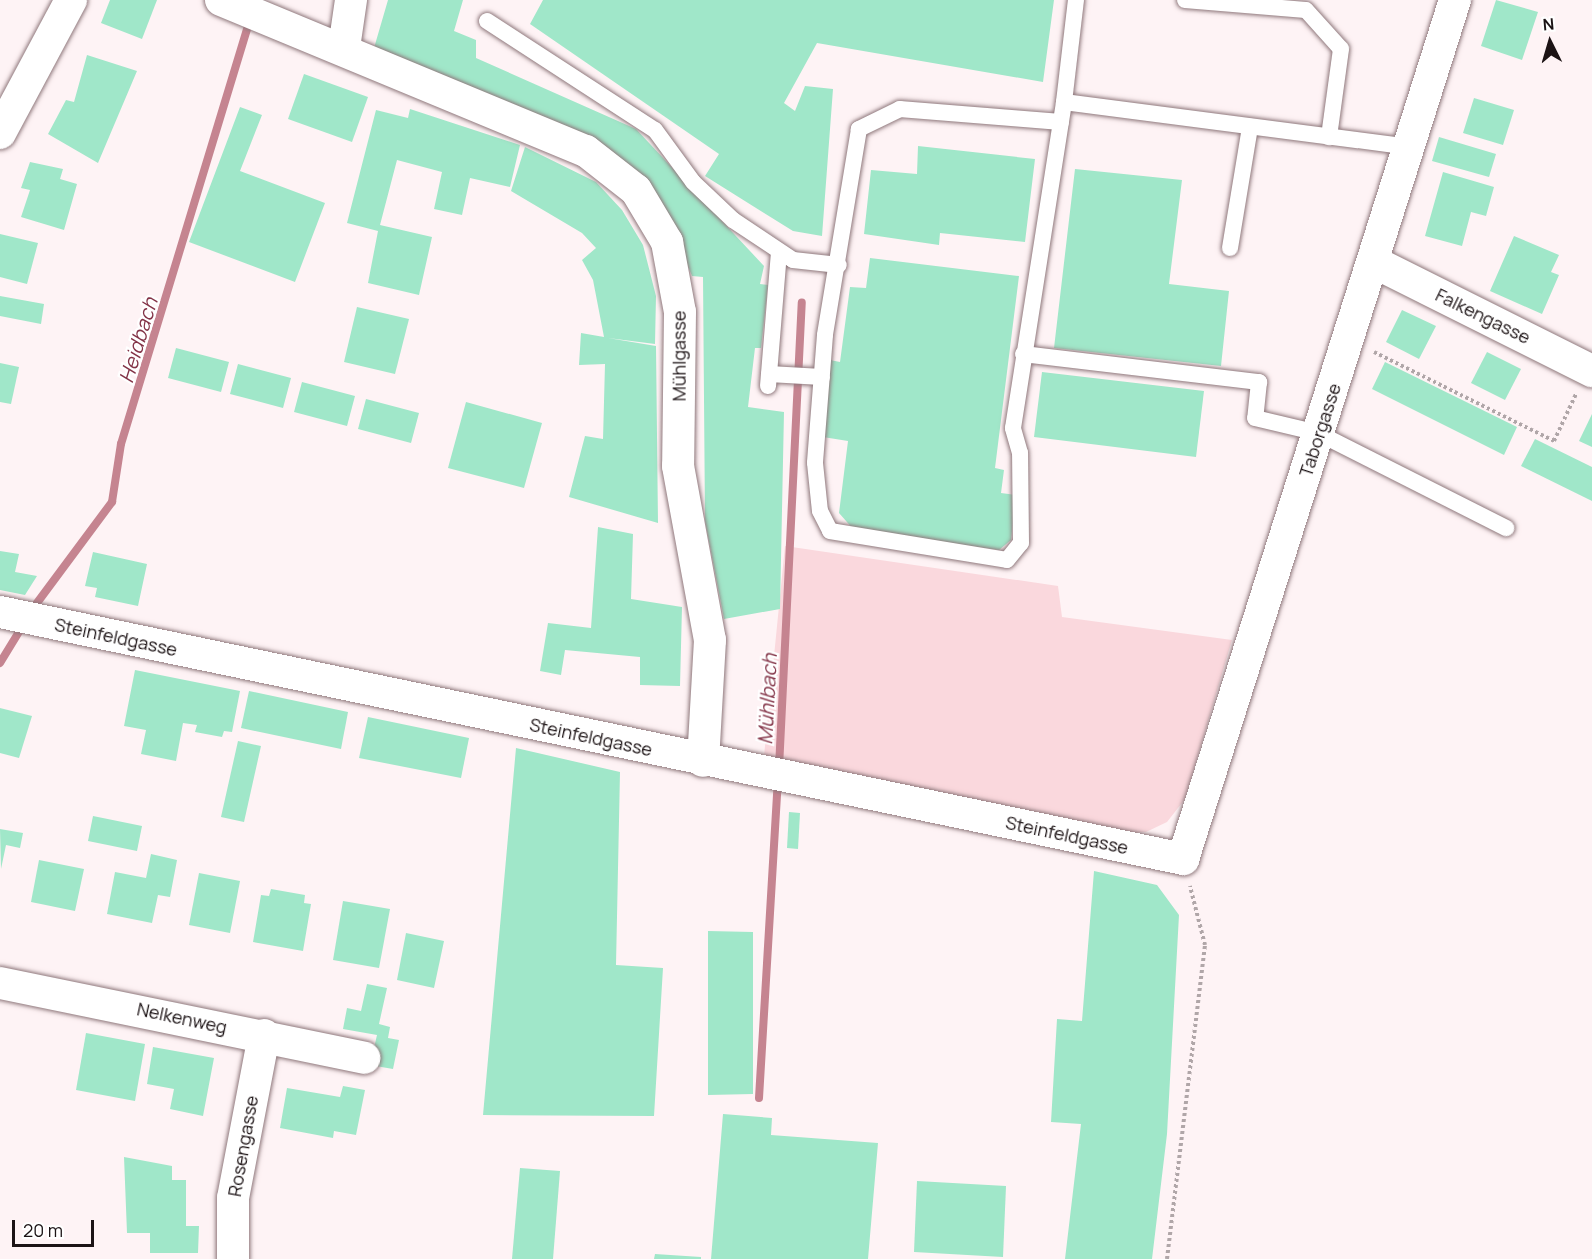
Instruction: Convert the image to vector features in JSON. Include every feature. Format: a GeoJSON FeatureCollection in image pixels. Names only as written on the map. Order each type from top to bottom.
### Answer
{"type":"FeatureCollection","features":[{"type":"Feature","properties":{"kind":"street"},"geometry":{"type":"LineString","coordinates":[[0,133],[71,0]]}},
{"type":"Feature","properties":{"kind":"street","name":"Taborgasse"},"geometry":{"type":"LineString","coordinates":[[1183,859],[1374,262],[1455,0]]}},
{"type":"Feature","properties":{"kind":"street","name":"Mühlgasse"},"geometry":{"type":"LineString","coordinates":[[241,8],[347,25],[586,151],[636,190],[667,242],[680,312],[678,466],[710,639],[704,761]]}},
{"type":"Feature","properties":{"kind":"street","name":"Falkengasse"},"geometry":{"type":"LineString","coordinates":[[1374,262],[1590,370]]}},
{"type":"Feature","properties":{"kind":"street","name":"Steinfeldgasse"},"geometry":{"type":"LineString","coordinates":[[3,612],[704,761],[1183,859]]}},
{"type":"Feature","properties":{"kind":"street","name":"Nelkenweg"},"geometry":{"type":"LineString","coordinates":[[0,983],[264,1035],[364,1058]]}},
{"type":"Feature","properties":{"kind":"street","name":"Rosengasse"},"geometry":{"type":"LineString","coordinates":[[233,1259],[233,1198],[264,1035]]}},
{"type":"Feature","properties":{"kind":"lane"},"geometry":{"type":"LineString","coordinates":[[1061,122],[900,109],[859,129],[839,265],[816,377],[815,463],[820,511],[830,531],[1007,560],[1020,543],[1020,453],[1013,428],[1023,354],[1061,122],[1064,102],[1076,0]]}},
{"type":"Feature","properties":{"kind":"lane"},"geometry":{"type":"LineString","coordinates":[[1185,0],[1306,10],[1341,49],[1329,137]]}},
{"type":"Feature","properties":{"kind":"lane"},"geometry":{"type":"LineString","coordinates":[[487,21],[655,130],[693,182],[733,220],[786,256],[839,265]]}},
{"type":"Feature","properties":{"kind":"lane"},"geometry":{"type":"LineString","coordinates":[[1064,102],[1410,147]]}},
{"type":"Feature","properties":{"kind":"lane"},"geometry":{"type":"LineString","coordinates":[[1230,248],[1250,127]]}},
{"type":"Feature","properties":{"kind":"lane"},"geometry":{"type":"LineString","coordinates":[[786,256],[768,380],[788,375],[816,377]]}},
{"type":"Feature","properties":{"kind":"lane"},"geometry":{"type":"LineString","coordinates":[[1023,354],[1259,382],[1255,418],[1318,433],[1506,528]]}},
{"type":"Feature","properties":{"kind":"path"},"geometry":{"type":"LineString","coordinates":[[1349,340],[1554,441],[1590,370]]}},
{"type":"Feature","properties":{"kind":"path"},"geometry":{"type":"LineString","coordinates":[[1167,1259],[1205,945],[1183,859]]}},
{"type":"Feature","properties":{"kind":"shaded area"},"geometry":{"type":"Polygon","coordinates":[[[785,546],[1058,586],[1062,617],[1232,640],[1185,799],[1167,822],[1146,832],[1118,833],[764,756],[785,546]]]}},
{"type":"Feature","properties":{"kind":"building"},"geometry":{"type":"Polygon","coordinates":[[[110,0],[157,0],[142,39],[101,23],[110,0]]]}},
{"type":"Feature","properties":{"kind":"building"},"geometry":{"type":"Polygon","coordinates":[[[388,0],[463,0],[454,31],[476,40],[476,58],[636,129],[764,266],[760,284],[768,285],[761,348],[755,348],[748,407],[784,412],[780,609],[724,619],[705,521],[703,277],[692,276],[666,213],[374,48],[388,0]]]}},
{"type":"Feature","properties":{"kind":"building"},"geometry":{"type":"Polygon","coordinates":[[[543,0],[1054,0],[1043,82],[817,43],[784,103],[795,111],[805,86],[833,89],[822,236],[793,231],[705,176],[719,154],[530,24],[543,0]]]}},
{"type":"Feature","properties":{"kind":"building"},"geometry":{"type":"Polygon","coordinates":[[[1496,0],[1538,12],[1522,60],[1481,46],[1496,0]]]}},
{"type":"Feature","properties":{"kind":"building"},"geometry":{"type":"Polygon","coordinates":[[[87,55],[137,71],[98,163],[48,134],[66,100],[74,102],[87,55]]]}},
{"type":"Feature","properties":{"kind":"building"},"geometry":{"type":"Polygon","coordinates":[[[304,74],[368,97],[352,142],[288,119],[304,74]]]}},
{"type":"Feature","properties":{"kind":"building"},"geometry":{"type":"Polygon","coordinates":[[[1474,98],[1514,110],[1503,145],[1463,133],[1474,98]]]}},
{"type":"Feature","properties":{"kind":"building"},"geometry":{"type":"Polygon","coordinates":[[[240,107],[262,115],[240,171],[325,203],[295,282],[189,242],[240,107]]]}},
{"type":"Feature","properties":{"kind":"building"},"geometry":{"type":"Polygon","coordinates":[[[410,109],[520,145],[510,187],[470,178],[462,215],[434,209],[442,172],[397,160],[380,225],[432,237],[419,295],[368,283],[378,231],[347,223],[376,110],[408,118],[410,109]]]}},
{"type":"Feature","properties":{"kind":"building"},"geometry":{"type":"Polygon","coordinates":[[[1439,137],[1496,154],[1489,177],[1432,161],[1439,137]]]}},
{"type":"Feature","properties":{"kind":"building"},"geometry":{"type":"Polygon","coordinates":[[[918,146],[1035,159],[1025,242],[940,233],[939,245],[864,234],[871,170],[917,174],[918,146]]]}},
{"type":"Feature","properties":{"kind":"building"},"geometry":{"type":"Polygon","coordinates":[[[525,147],[596,182],[622,210],[643,245],[656,296],[655,344],[608,338],[656,346],[658,523],[569,497],[585,436],[603,439],[605,364],[579,365],[581,333],[604,337],[593,280],[582,260],[596,248],[582,233],[511,191],[525,147]]]}},
{"type":"Feature","properties":{"kind":"building"},"geometry":{"type":"Polygon","coordinates":[[[30,162],[63,169],[60,179],[77,184],[64,230],[21,217],[30,190],[21,188],[30,162]]]}},
{"type":"Feature","properties":{"kind":"building"},"geometry":{"type":"Polygon","coordinates":[[[1075,169],[1182,180],[1169,284],[1229,291],[1221,366],[1054,348],[1075,169]]]}},
{"type":"Feature","properties":{"kind":"building"},"geometry":{"type":"Polygon","coordinates":[[[1443,172],[1494,187],[1486,216],[1471,212],[1462,246],[1425,236],[1443,172]]]}},
{"type":"Feature","properties":{"kind":"building"},"geometry":{"type":"Polygon","coordinates":[[[0,234],[38,243],[27,284],[0,277],[0,234]]]}},
{"type":"Feature","properties":{"kind":"building"},"geometry":{"type":"Polygon","coordinates":[[[1514,236],[1559,255],[1551,272],[1559,275],[1542,314],[1490,291],[1514,236]]]}},
{"type":"Feature","properties":{"kind":"building"},"geometry":{"type":"Polygon","coordinates":[[[870,258],[1019,276],[995,468],[1004,470],[1001,493],[1016,495],[1011,540],[999,550],[854,530],[839,513],[848,441],[823,437],[830,360],[840,362],[850,287],[866,288],[870,258]]]}},
{"type":"Feature","properties":{"kind":"building"},"geometry":{"type":"Polygon","coordinates":[[[0,296],[44,304],[41,324],[0,316],[0,296]]]}},
{"type":"Feature","properties":{"kind":"building"},"geometry":{"type":"Polygon","coordinates":[[[357,307],[409,319],[395,374],[344,362],[357,307]]]}},
{"type":"Feature","properties":{"kind":"building"},"geometry":{"type":"Polygon","coordinates":[[[1402,310],[1436,326],[1419,359],[1386,342],[1402,310]]]}},
{"type":"Feature","properties":{"kind":"building"},"geometry":{"type":"Polygon","coordinates":[[[176,348],[229,362],[221,392],[168,378],[176,348]]]}},
{"type":"Feature","properties":{"kind":"building"},"geometry":{"type":"Polygon","coordinates":[[[1487,352],[1521,369],[1505,400],[1471,383],[1487,352]]]}},
{"type":"Feature","properties":{"kind":"building"},"geometry":{"type":"Polygon","coordinates":[[[1385,362],[1517,427],[1504,455],[1372,389],[1385,362]]]}},
{"type":"Feature","properties":{"kind":"building"},"geometry":{"type":"Polygon","coordinates":[[[0,363],[19,367],[11,404],[0,402],[0,363]]]}},
{"type":"Feature","properties":{"kind":"building"},"geometry":{"type":"Polygon","coordinates":[[[238,364],[291,378],[283,408],[230,394],[238,364]]]}},
{"type":"Feature","properties":{"kind":"building"},"geometry":{"type":"Polygon","coordinates":[[[1042,372],[1204,391],[1196,457],[1034,437],[1042,372]]]}},
{"type":"Feature","properties":{"kind":"building"},"geometry":{"type":"Polygon","coordinates":[[[302,382],[355,396],[347,426],[294,412],[302,382]]]}},
{"type":"Feature","properties":{"kind":"building"},"geometry":{"type":"Polygon","coordinates":[[[366,399],[419,413],[411,443],[358,429],[366,399]]]}},
{"type":"Feature","properties":{"kind":"building"},"geometry":{"type":"Polygon","coordinates":[[[466,402],[542,423],[524,488],[448,468],[466,402]]]}},
{"type":"Feature","properties":{"kind":"building"},"geometry":{"type":"Polygon","coordinates":[[[1592,414],[1592,447],[1579,441],[1592,414]]]}},
{"type":"Feature","properties":{"kind":"building"},"geometry":{"type":"Polygon","coordinates":[[[1535,439],[1592,467],[1592,501],[1521,466],[1535,439]]]}},
{"type":"Feature","properties":{"kind":"building"},"geometry":{"type":"Polygon","coordinates":[[[598,527],[633,534],[631,599],[682,607],[680,686],[640,685],[640,657],[565,650],[561,675],[540,671],[548,623],[591,628],[598,527]]]}},
{"type":"Feature","properties":{"kind":"building"},"geometry":{"type":"Polygon","coordinates":[[[0,551],[19,554],[15,572],[37,576],[25,595],[0,590],[0,551]]]}},
{"type":"Feature","properties":{"kind":"building"},"geometry":{"type":"Polygon","coordinates":[[[93,552],[147,564],[138,606],[95,597],[97,588],[85,586],[93,552]]]}},
{"type":"Feature","properties":{"kind":"building"},"geometry":{"type":"Polygon","coordinates":[[[135,670],[240,691],[232,732],[224,731],[222,737],[195,732],[197,725],[183,723],[176,761],[141,754],[146,730],[124,726],[135,670]]]}},
{"type":"Feature","properties":{"kind":"building"},"geometry":{"type":"Polygon","coordinates":[[[249,691],[348,712],[341,749],[241,728],[249,691]]]}},
{"type":"Feature","properties":{"kind":"building"},"geometry":{"type":"Polygon","coordinates":[[[0,708],[32,716],[19,758],[0,753],[0,708]]]}},
{"type":"Feature","properties":{"kind":"building"},"geometry":{"type":"Polygon","coordinates":[[[368,717],[469,738],[461,778],[359,758],[368,717]]]}},
{"type":"Feature","properties":{"kind":"building"},"geometry":{"type":"Polygon","coordinates":[[[238,741],[261,746],[244,822],[221,817],[238,741]]]}},
{"type":"Feature","properties":{"kind":"building"},"geometry":{"type":"Polygon","coordinates":[[[516,748],[620,772],[616,965],[663,968],[654,1116],[483,1115],[516,748]]]}},
{"type":"Feature","properties":{"kind":"building"},"geometry":{"type":"Polygon","coordinates":[[[789,812],[800,813],[798,849],[787,848],[789,812]]]}},
{"type":"Feature","properties":{"kind":"building"},"geometry":{"type":"Polygon","coordinates":[[[93,816],[142,826],[137,851],[88,841],[93,816]]]}},
{"type":"Feature","properties":{"kind":"building"},"geometry":{"type":"Polygon","coordinates":[[[0,829],[23,833],[20,848],[6,845],[1,869],[0,829]]]}},
{"type":"Feature","properties":{"kind":"building"},"geometry":{"type":"Polygon","coordinates":[[[151,854],[177,860],[170,897],[158,895],[152,923],[107,914],[115,872],[146,878],[151,854]]]}},
{"type":"Feature","properties":{"kind":"building"},"geometry":{"type":"Polygon","coordinates":[[[39,860],[84,869],[75,911],[31,902],[39,860]]]}},
{"type":"Feature","properties":{"kind":"building"},"geometry":{"type":"Polygon","coordinates":[[[1094,871],[1157,885],[1179,915],[1167,1134],[1152,1259],[1065,1259],[1081,1124],[1051,1122],[1057,1019],[1082,1021],[1094,871]]]}},
{"type":"Feature","properties":{"kind":"building"},"geometry":{"type":"Polygon","coordinates":[[[199,873],[240,881],[230,933],[189,925],[199,873]]]}},
{"type":"Feature","properties":{"kind":"building"},"geometry":{"type":"Polygon","coordinates":[[[271,889],[305,895],[304,903],[311,904],[303,951],[253,942],[261,895],[269,896],[271,889]]]}},
{"type":"Feature","properties":{"kind":"building"},"geometry":{"type":"Polygon","coordinates":[[[343,901],[390,909],[379,968],[333,960],[343,901]]]}},
{"type":"Feature","properties":{"kind":"building"},"geometry":{"type":"Polygon","coordinates":[[[708,931],[753,932],[753,1094],[708,1095],[708,931]]]}},
{"type":"Feature","properties":{"kind":"building"},"geometry":{"type":"Polygon","coordinates":[[[406,933],[444,941],[434,988],[397,980],[406,933]]]}},
{"type":"Feature","properties":{"kind":"building"},"geometry":{"type":"Polygon","coordinates":[[[367,984],[387,988],[379,1024],[390,1027],[388,1038],[399,1040],[393,1069],[370,1065],[377,1035],[343,1029],[347,1008],[361,1011],[367,984]]]}},
{"type":"Feature","properties":{"kind":"building"},"geometry":{"type":"Polygon","coordinates":[[[86,1033],[145,1044],[135,1101],[76,1090],[86,1033]]]}},
{"type":"Feature","properties":{"kind":"building"},"geometry":{"type":"Polygon","coordinates":[[[153,1047],[214,1058],[203,1116],[170,1109],[174,1089],[147,1084],[153,1047]]]}},
{"type":"Feature","properties":{"kind":"building"},"geometry":{"type":"Polygon","coordinates":[[[343,1086],[365,1090],[356,1135],[334,1131],[333,1138],[280,1128],[287,1088],[340,1097],[343,1086]]]}},
{"type":"Feature","properties":{"kind":"building"},"geometry":{"type":"Polygon","coordinates":[[[723,1114],[772,1118],[771,1135],[878,1143],[868,1259],[711,1259],[723,1114]]]}},
{"type":"Feature","properties":{"kind":"building"},"geometry":{"type":"Polygon","coordinates":[[[124,1157],[172,1166],[172,1180],[186,1180],[186,1226],[199,1226],[198,1253],[150,1253],[150,1233],[127,1233],[124,1157]]]}},
{"type":"Feature","properties":{"kind":"building"},"geometry":{"type":"Polygon","coordinates":[[[520,1168],[560,1171],[553,1259],[512,1259],[520,1168]]]}},
{"type":"Feature","properties":{"kind":"building"},"geometry":{"type":"Polygon","coordinates":[[[917,1181],[1006,1186],[1003,1257],[914,1252],[917,1181]]]}},
{"type":"Feature","properties":{"kind":"building"},"geometry":{"type":"Polygon","coordinates":[[[655,1254],[701,1257],[701,1259],[654,1259],[655,1254]]]}},
{"type":"Feature","properties":{"kind":"waterway","name":"Heidbach"},"geometry":{"type":"LineString","coordinates":[[31,611],[112,502],[121,444],[251,17]]}},
{"type":"Feature","properties":{"kind":"waterway","name":"Mühlbach"},"geometry":{"type":"LineString","coordinates":[[779,768],[802,303]]}},
{"type":"Feature","properties":{"kind":"waterway","name":"Heidbach"},"geometry":{"type":"LineString","coordinates":[[0,663],[25,622]]}},
{"type":"Feature","properties":{"kind":"waterway","name":"Mühlbach"},"geometry":{"type":"LineString","coordinates":[[759,1098],[778,781]]}}]}
